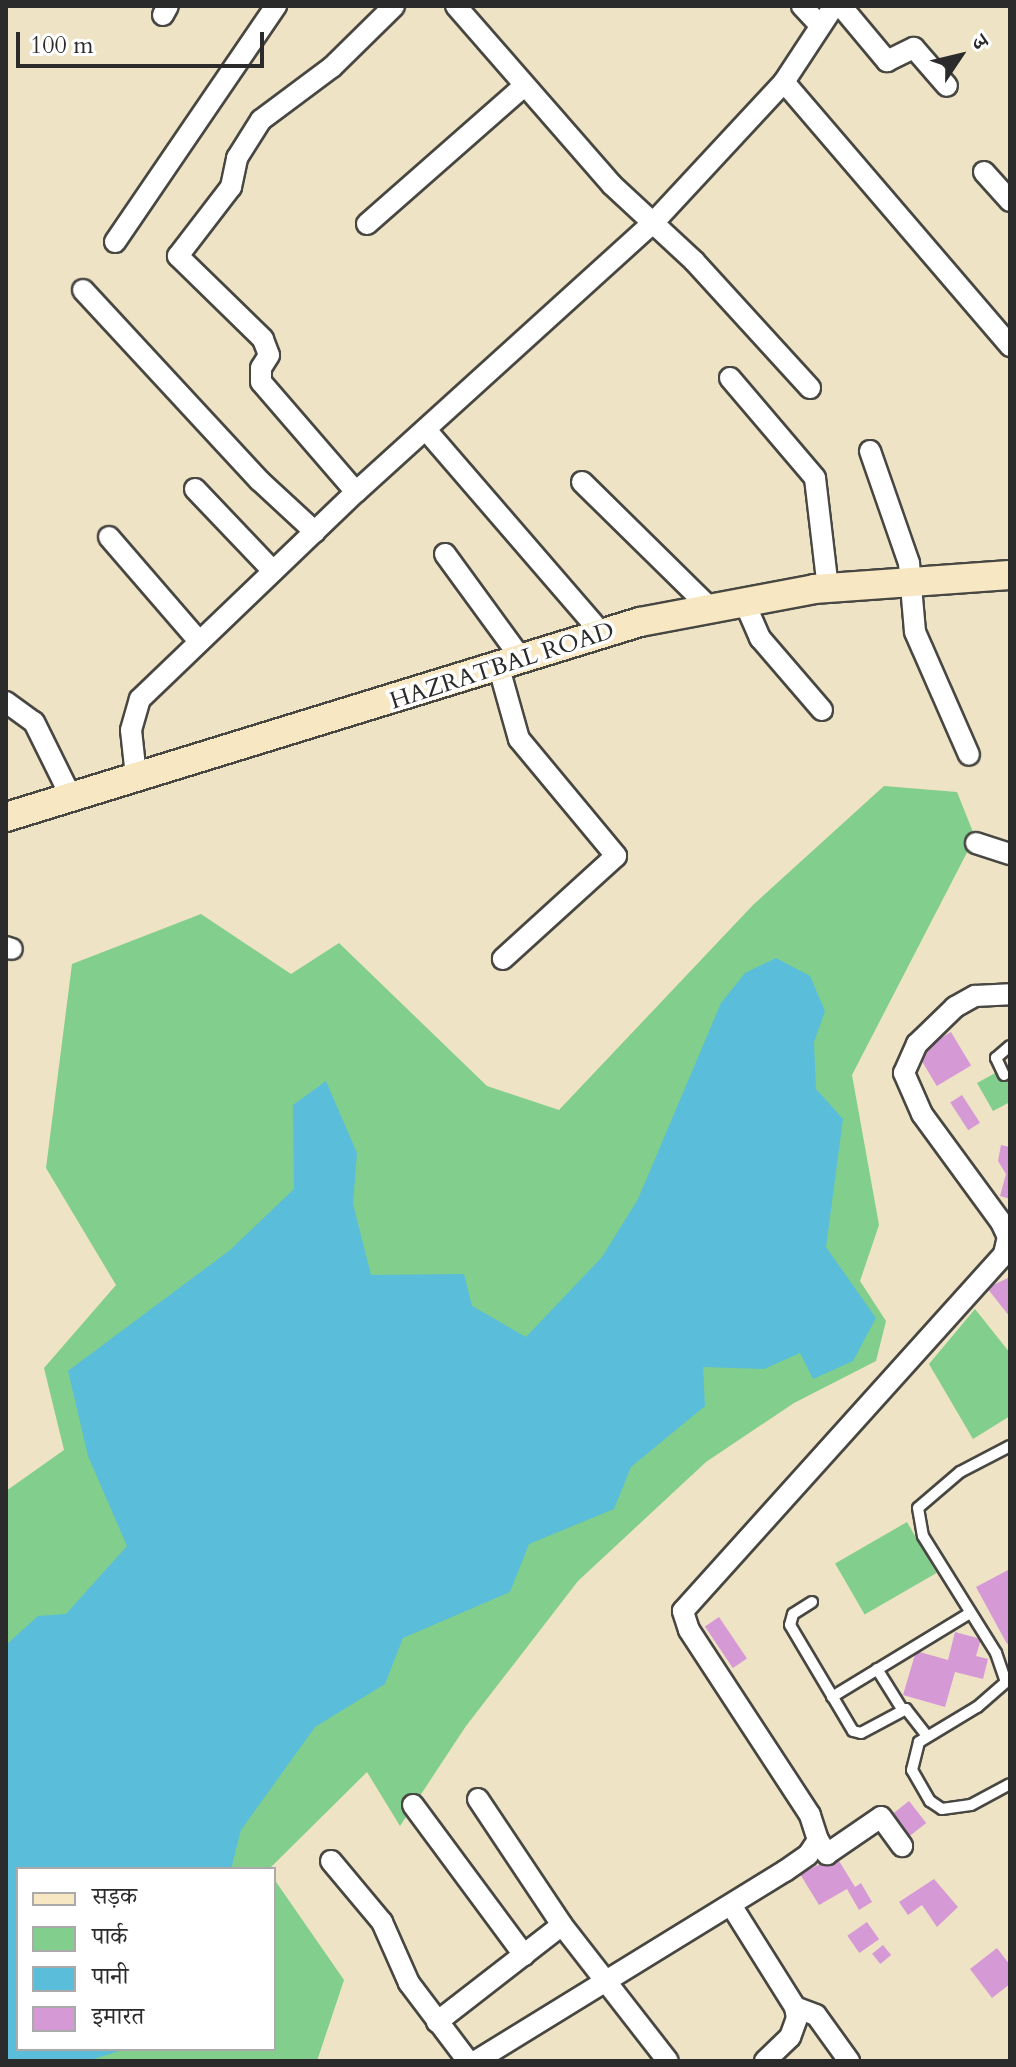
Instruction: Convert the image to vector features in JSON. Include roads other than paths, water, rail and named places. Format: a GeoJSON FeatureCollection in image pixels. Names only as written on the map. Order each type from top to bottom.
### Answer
{"type":"FeatureCollection","features":[{"type":"Feature","properties":{"kind":"main road","name":"HAZRATBAL ROAD"},"geometry":{"type":"LineString","coordinates":[[6,817],[602,634],[709,607],[743,599],[828,589],[914,585],[1010,575]]}},
{"type":"Feature","properties":{"kind":"street"},"geometry":{"type":"LineString","coordinates":[[115,242],[276,6]]}},
{"type":"Feature","properties":{"kind":"street"},"geometry":{"type":"LineString","coordinates":[[356,492],[261,382],[261,368],[269,355],[263,339],[178,256],[231,187],[237,158],[261,120],[332,67],[394,6]]}},
{"type":"Feature","properties":{"kind":"street"},"geometry":{"type":"LineString","coordinates":[[456,6],[524,86],[653,223],[754,324],[810,388]]}},
{"type":"Feature","properties":{"kind":"street"},"geometry":{"type":"LineString","coordinates":[[802,6],[819,24]]}},
{"type":"Feature","properties":{"kind":"street"},"geometry":{"type":"LineString","coordinates":[[136,776],[131,730],[136,705],[198,640],[356,492],[427,431],[653,223],[784,82],[819,24],[834,6]]}},
{"type":"Feature","properties":{"kind":"street"},"geometry":{"type":"LineString","coordinates":[[841,6],[883,59],[892,62],[914,48],[947,86]]}},
{"type":"Feature","properties":{"kind":"street"},"geometry":{"type":"LineString","coordinates":[[784,82],[1010,346]]}},
{"type":"Feature","properties":{"kind":"street"},"geometry":{"type":"LineString","coordinates":[[367,224],[524,86]]}},
{"type":"Feature","properties":{"kind":"street"},"geometry":{"type":"LineString","coordinates":[[984,172],[1010,201]]}},
{"type":"Feature","properties":{"kind":"street"},"geometry":{"type":"LineString","coordinates":[[83,290],[260,481],[315,532]]}},
{"type":"Feature","properties":{"kind":"street"},"geometry":{"type":"LineString","coordinates":[[730,378],[815,478],[828,589]]}},
{"type":"Feature","properties":{"kind":"street"},"geometry":{"type":"LineString","coordinates":[[427,431],[602,634]]}},
{"type":"Feature","properties":{"kind":"street"},"geometry":{"type":"LineString","coordinates":[[870,451],[914,585],[915,632],[969,755]]}},
{"type":"Feature","properties":{"kind":"street"},"geometry":{"type":"LineString","coordinates":[[582,482],[709,607]]}},
{"type":"Feature","properties":{"kind":"street"},"geometry":{"type":"LineString","coordinates":[[195,489],[273,571]]}},
{"type":"Feature","properties":{"kind":"street"},"geometry":{"type":"LineString","coordinates":[[109,537],[198,640]]}},
{"type":"Feature","properties":{"kind":"street"},"geometry":{"type":"LineString","coordinates":[[445,554],[511,664],[519,739],[616,856],[503,959]]}},
{"type":"Feature","properties":{"kind":"street"},"geometry":{"type":"LineString","coordinates":[[743,599],[760,638],[822,710]]}},
{"type":"Feature","properties":{"kind":"street"},"geometry":{"type":"LineString","coordinates":[[6,702],[34,722],[71,797]]}},
{"type":"Feature","properties":{"kind":"street"},"geometry":{"type":"LineString","coordinates":[[976,843],[1010,854]]}},
{"type":"Feature","properties":{"kind":"street"},"geometry":{"type":"LineString","coordinates":[[902,1846],[881,1817],[827,1854],[818,1840],[810,1815],[689,1630],[683,1611],[1004,1254],[1008,1237],[1001,1222],[922,1114],[904,1073],[917,1044],[955,1007],[975,996],[1010,994]]}},
{"type":"Feature","properties":{"kind":"street"},"geometry":{"type":"LineString","coordinates":[[478,1799],[562,1925],[668,2061]]}},
{"type":"Feature","properties":{"kind":"street"},"geometry":{"type":"LineString","coordinates":[[413,1805],[524,1955]]}},
{"type":"Feature","properties":{"kind":"street"},"geometry":{"type":"LineString","coordinates":[[476,2061],[731,1905],[808,1855],[818,1840]]}},
{"type":"Feature","properties":{"kind":"street"},"geometry":{"type":"LineString","coordinates":[[331,1861],[382,1922],[409,1983],[468,2061]]}},
{"type":"Feature","properties":{"kind":"street"},"geometry":{"type":"LineString","coordinates":[[731,1905],[795,2007],[816,2015],[849,2061]]}},
{"type":"Feature","properties":{"kind":"street"},"geometry":{"type":"LineString","coordinates":[[437,2022],[562,1925]]}},
{"type":"Feature","properties":{"kind":"street"},"geometry":{"type":"LineString","coordinates":[[765,2061],[790,2037],[795,2007]]}},
{"type":"Feature","properties":{"kind":"lane"},"geometry":{"type":"LineString","coordinates":[[1004,1075],[996,1058],[1010,1046]]}},
{"type":"Feature","properties":{"kind":"lane"},"geometry":{"type":"LineString","coordinates":[[1010,1446],[960,1472],[918,1508],[923,1536],[996,1653],[1006,1682],[977,1707],[926,1735],[914,1751],[912,1770],[920,1789],[942,1809],[971,1805],[1010,1784]]}},
{"type":"Feature","properties":{"kind":"lane"},"geometry":{"type":"LineString","coordinates":[[812,1602],[793,1614],[790,1625],[857,1733],[902,1709]]}},
{"type":"Feature","properties":{"kind":"lane"},"geometry":{"type":"LineString","coordinates":[[832,1697],[970,1613]]}},
{"type":"Feature","properties":{"kind":"lane"},"geometry":{"type":"LineString","coordinates":[[877,1669],[902,1709],[910,1712],[926,1735]]}},
{"type":"Feature","properties":{"kind":"water"},"geometry":{"type":"Polygon","coordinates":[[[776,958],[810,976],[825,1011],[814,1042],[816,1089],[843,1119],[826,1247],[876,1318],[853,1361],[813,1379],[800,1353],[764,1369],[703,1367],[705,1406],[631,1467],[614,1509],[529,1544],[510,1592],[403,1638],[385,1684],[315,1727],[241,1830],[232,1867],[16,1867],[16,2051],[120,2051],[87,2061],[6,2061],[6,1645],[38,1616],[66,1614],[127,1546],[88,1456],[68,1371],[230,1250],[294,1189],[293,1105],[326,1081],[357,1153],[353,1204],[371,1275],[464,1274],[472,1306],[526,1337],[602,1257],[638,1199],[721,1003],[745,973],[776,958]]]}}]}
